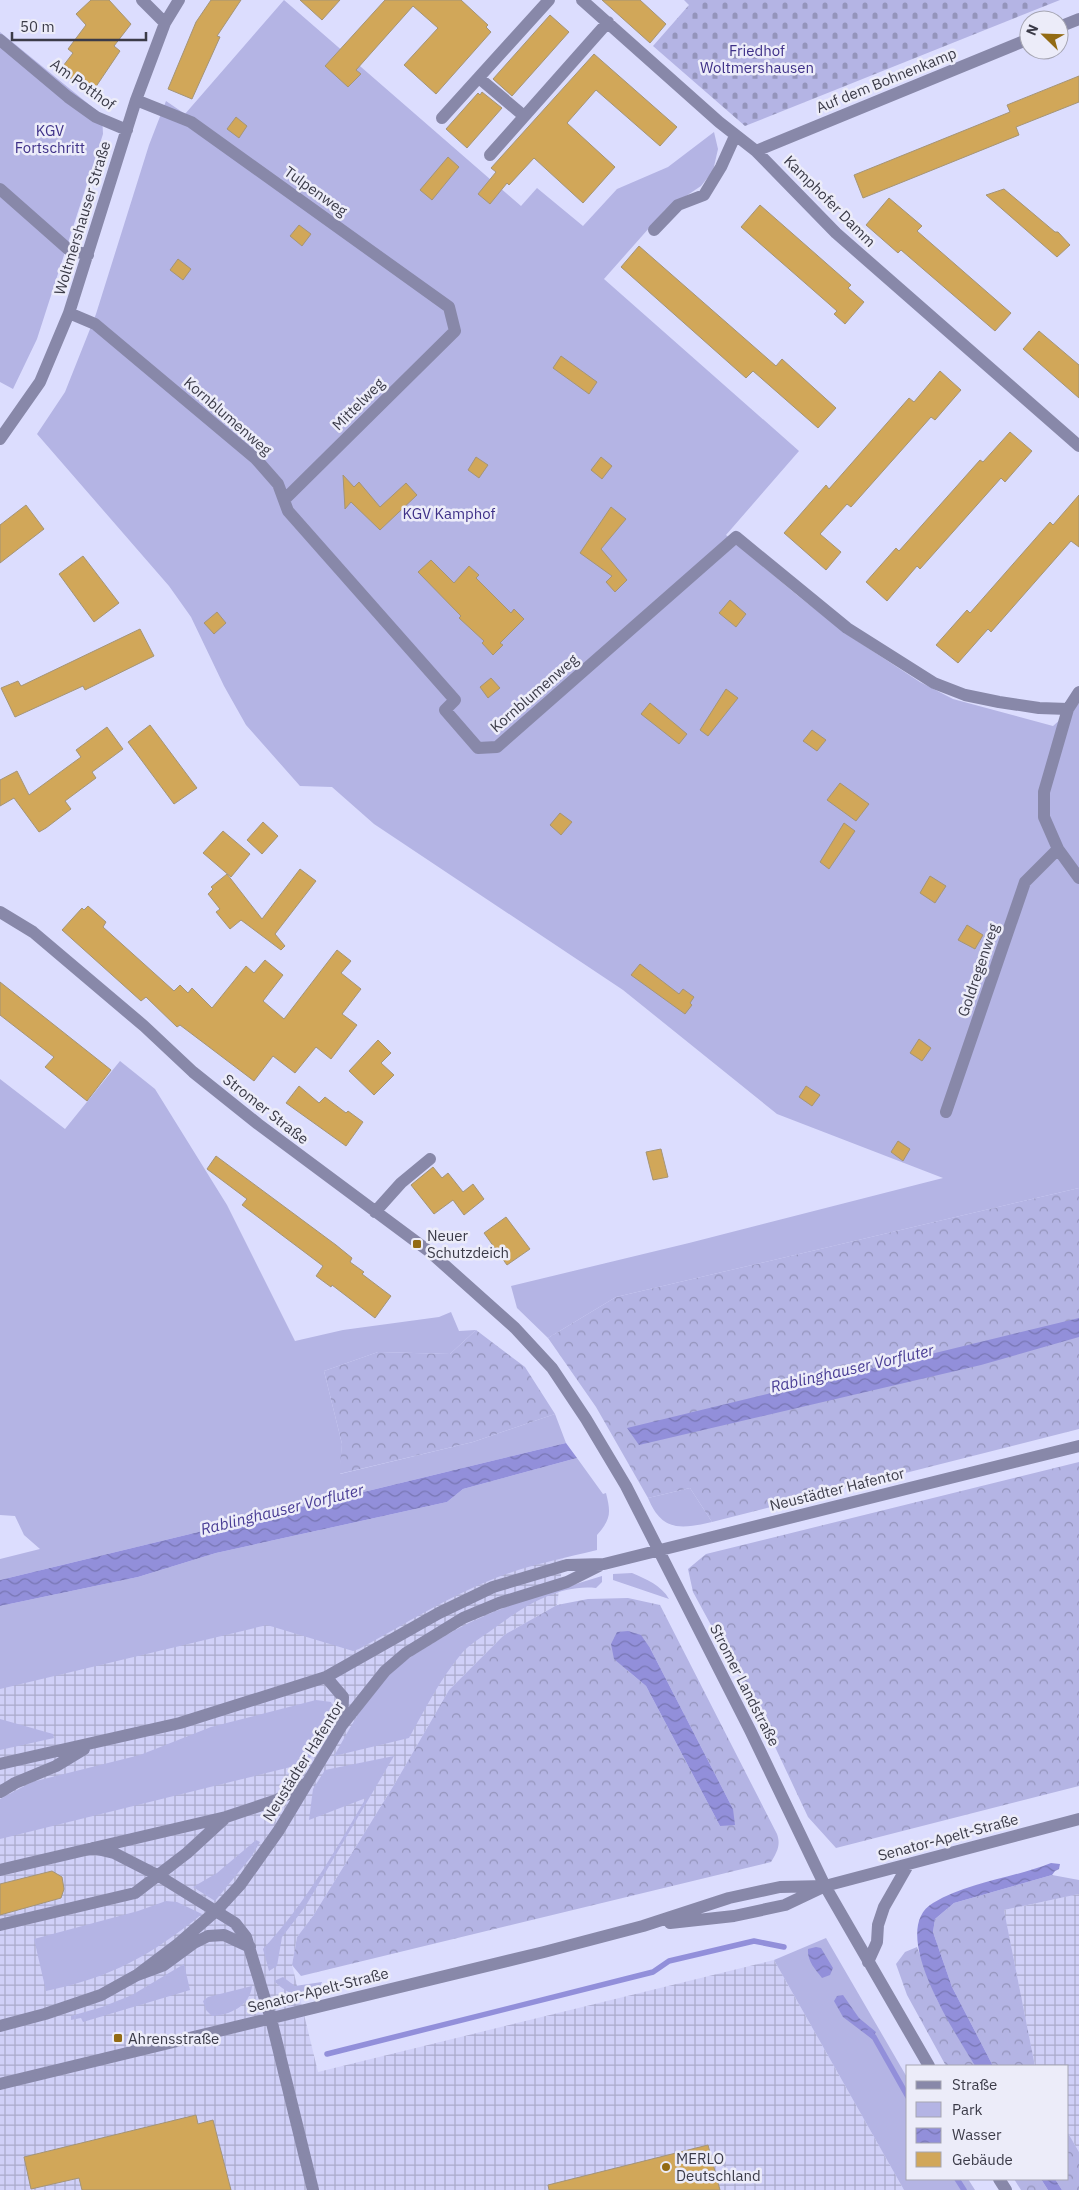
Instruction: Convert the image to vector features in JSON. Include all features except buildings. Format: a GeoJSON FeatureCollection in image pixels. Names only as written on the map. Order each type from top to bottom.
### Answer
{"type":"FeatureCollection","features":[{"type":"Feature","properties":{"kind":"street"},"geometry":{"type":"LineString","coordinates":[[142,0],[165,22]]}},
{"type":"Feature","properties":{"kind":"street","name":"Woltmershauser Straße"},"geometry":{"type":"LineString","coordinates":[[0,439],[40,382],[69,313],[136,100],[165,22],[179,0]]}},
{"type":"Feature","properties":{"kind":"street"},"geometry":{"type":"LineString","coordinates":[[442,118],[549,0]]}},
{"type":"Feature","properties":{"kind":"street","name":"Kamphofer Damm"},"geometry":{"type":"LineString","coordinates":[[582,0],[736,136],[756,151],[836,233],[1079,446]]}},
{"type":"Feature","properties":{"kind":"street"},"geometry":{"type":"LineString","coordinates":[[490,155],[608,22]]}},
{"type":"Feature","properties":{"kind":"street","name":"Am Potthof"},"geometry":{"type":"LineString","coordinates":[[0,40],[68,97],[89,112],[126,130]]}},
{"type":"Feature","properties":{"kind":"street","name":"Auf dem Bohnenkamp"},"geometry":{"type":"LineString","coordinates":[[756,151],[1019,43]]}},
{"type":"Feature","properties":{"kind":"street"},"geometry":{"type":"LineString","coordinates":[[479,78],[524,116]]}},
{"type":"Feature","properties":{"kind":"street","name":"Tulpenweg"},"geometry":{"type":"LineString","coordinates":[[136,100],[191,122],[449,307],[455,331]]}},
{"type":"Feature","properties":{"kind":"street"},"geometry":{"type":"LineString","coordinates":[[654,230],[678,205],[704,195],[736,136]]}},
{"type":"Feature","properties":{"kind":"street"},"geometry":{"type":"LineString","coordinates":[[0,189],[68,248],[88,255]]}},
{"type":"Feature","properties":{"kind":"street","name":"Kornblumenweg"},"geometry":{"type":"LineString","coordinates":[[69,313],[95,324],[256,459],[278,484],[288,511],[455,700],[445,710],[478,748],[497,747],[736,537],[847,628],[934,683],[965,694],[999,702],[1068,709]]}},
{"type":"Feature","properties":{"kind":"street","name":"Mittelweg"},"geometry":{"type":"LineString","coordinates":[[284,500],[455,331]]}},
{"type":"Feature","properties":{"kind":"street"},"geometry":{"type":"LineString","coordinates":[[1079,692],[1068,709],[1044,792],[1044,817],[1058,849],[1079,878]]}},
{"type":"Feature","properties":{"kind":"street","name":"Goldregenweg"},"geometry":{"type":"LineString","coordinates":[[946,1112],[1025,882],[1058,849]]}},
{"type":"Feature","properties":{"kind":"street","name":"Stromer Straße"},"geometry":{"type":"LineString","coordinates":[[0,912],[33,932],[144,1026],[193,1072],[258,1124],[430,1252],[516,1328]]}},
{"type":"Feature","properties":{"kind":"street"},"geometry":{"type":"LineString","coordinates":[[375,1212],[401,1183],[430,1159]]}},
{"type":"Feature","properties":{"kind":"street","name":"Stromer Landstraße"},"geometry":{"type":"LineString","coordinates":[[516,1328],[552,1368],[586,1419],[626,1486],[750,1730],[825,1886],[928,2065]]}},
{"type":"Feature","properties":{"kind":"street","name":"Neustädter Hafentor"},"geometry":{"type":"LineString","coordinates":[[0,1764],[180,1723],[326,1678],[438,1614],[493,1587],[567,1565],[604,1564],[1079,1446]]}},
{"type":"Feature","properties":{"kind":"street","name":"Neustädter Hafentor"},"geometry":{"type":"LineString","coordinates":[[137,1975],[178,1944],[217,1910],[259,1860],[309,1782],[342,1725],[385,1671],[406,1653],[463,1618],[499,1603],[567,1582],[604,1564]]}},
{"type":"Feature","properties":{"kind":"street"},"geometry":{"type":"LineString","coordinates":[[326,1678],[343,1697],[342,1725]]}},
{"type":"Feature","properties":{"kind":"street"},"geometry":{"type":"LineString","coordinates":[[0,1792],[15,1783],[56,1766],[92,1744]]}},
{"type":"Feature","properties":{"kind":"street"},"geometry":{"type":"LineString","coordinates":[[0,1870],[226,1817],[276,1800],[309,1782]]}},
{"type":"Feature","properties":{"kind":"street"},"geometry":{"type":"LineString","coordinates":[[0,1925],[135,1893],[159,1876],[226,1817]]}},
{"type":"Feature","properties":{"kind":"street","name":"Senator-Apelt-Straße"},"geometry":{"type":"LineString","coordinates":[[643,1926],[734,1916],[785,1906],[825,1886],[1079,1819]]}},
{"type":"Feature","properties":{"kind":"street"},"geometry":{"type":"LineString","coordinates":[[93,1848],[114,1852],[159,1876],[217,1910],[235,1923],[246,1937],[271,2019],[313,2190]]}},
{"type":"Feature","properties":{"kind":"street"},"geometry":{"type":"LineString","coordinates":[[868,1962],[877,1942],[878,1925],[884,1907],[908,1865]]}},
{"type":"Feature","properties":{"kind":"street","name":"Senator-Apelt-Straße"},"geometry":{"type":"LineString","coordinates":[[0,2084],[534,1955],[643,1926],[729,1898],[780,1887],[825,1886]]}},
{"type":"Feature","properties":{"kind":"street","name":"Neustädter Hafentor"},"geometry":{"type":"LineString","coordinates":[[0,2026],[45,2014],[101,1995],[137,1975],[164,1964],[194,1943],[208,1936],[224,1935],[250,1947]]}},
{"type":"Feature","properties":{"kind":"shaded area"},"geometry":{"type":"Polygon","coordinates":[[[565,1546],[557,1605],[504,1635],[449,1690],[394,1785],[313,1916],[297,1937],[292,1965],[318,2072],[774,1960],[904,2190],[0,2190],[0,1678],[565,1546]]]}},
{"type":"Feature","properties":{"kind":"shaded area"},"geometry":{"type":"Polygon","coordinates":[[[1079,1894],[1079,2152],[1069,2135],[1069,2065],[1035,2065],[1004,1910],[1079,1894]]]}},
{"type":"Feature","properties":{"kind":"green space","name":"KGV Kamphof"},"geometry":{"type":"Polygon","coordinates":[[[284,0],[521,206],[537,188],[583,226],[617,189],[668,167],[714,132],[718,149],[713,171],[701,186],[665,210],[604,279],[799,451],[726,535],[848,635],[920,682],[953,699],[1053,726],[1079,703],[1079,1188],[616,1297],[548,1338],[517,1308],[511,1286],[943,1178],[777,1114],[623,990],[374,824],[332,787],[300,786],[246,725],[224,686],[191,617],[169,586],[37,434],[65,392],[96,314],[149,145],[166,101],[185,114],[284,0]]]}},
{"type":"Feature","properties":{"kind":"green space","name":"Friedhof Woltmershausen"},"geometry":{"type":"Polygon","coordinates":[[[684,0],[1060,0],[1035,10],[1019,10],[1019,16],[745,126],[653,46],[689,5],[684,0]]]}},
{"type":"Feature","properties":{"kind":"green space","name":"KGV Fortschritt"},"geometry":{"type":"Polygon","coordinates":[[[0,32],[102,115],[103,134],[37,339],[13,389],[0,382],[0,32]]]}},
{"type":"Feature","properties":{"kind":"green space"},"geometry":{"type":"Polygon","coordinates":[[[120,1061],[155,1089],[227,1205],[295,1341],[343,1330],[439,1317],[451,1312],[459,1331],[476,1330],[450,1354],[378,1352],[324,1371],[342,1444],[340,1474],[473,1442],[555,1414],[566,1443],[0,1580],[0,1559],[40,1549],[24,1535],[15,1516],[0,1515],[0,1079],[65,1129],[120,1061]]]}},
{"type":"Feature","properties":{"kind":"green space"},"geometry":{"type":"Polygon","coordinates":[[[1079,1188],[1079,1429],[712,1522],[690,1488],[648,1498],[596,1407],[548,1338],[616,1297],[1079,1188]]]}},
{"type":"Feature","properties":{"kind":"green space"},"geometry":{"type":"Polygon","coordinates":[[[476,1330],[525,1367],[555,1414],[473,1442],[339,1474],[342,1444],[324,1371],[378,1352],[450,1354],[476,1330]]]}},
{"type":"Feature","properties":{"kind":"green space"},"geometry":{"type":"Polygon","coordinates":[[[577,1458],[603,1494],[606,1493],[608,1500],[609,1516],[597,1535],[597,1550],[547,1562],[498,1577],[445,1602],[359,1649],[353,1651],[267,1625],[0,1689],[0,1606],[138,1577],[216,1553],[447,1502],[463,1489],[577,1458]]]}},
{"type":"Feature","properties":{"kind":"green space"},"geometry":{"type":"Polygon","coordinates":[[[1079,1462],[1079,1786],[836,1848],[808,1817],[761,1717],[693,1592],[688,1569],[706,1554],[1079,1462]]]}},
{"type":"Feature","properties":{"kind":"green space"},"geometry":{"type":"Polygon","coordinates":[[[690,1488],[712,1522],[682,1526],[666,1522],[653,1509],[648,1498],[690,1488]]]}},
{"type":"Feature","properties":{"kind":"green space"},"geometry":{"type":"Polygon","coordinates":[[[632,1573],[657,1586],[669,1599],[613,1580],[613,1574],[632,1573]]]}},
{"type":"Feature","properties":{"kind":"green space"},"geometry":{"type":"Polygon","coordinates":[[[602,1576],[602,1582],[596,1588],[567,1590],[539,1600],[513,1615],[468,1647],[454,1663],[440,1684],[409,1738],[334,1756],[357,1716],[384,1679],[412,1656],[451,1632],[493,1612],[602,1576]]]}},
{"type":"Feature","properties":{"kind":"green space"},"geometry":{"type":"Polygon","coordinates":[[[628,1598],[660,1605],[777,1834],[778,1848],[771,1862],[301,1976],[292,1965],[297,1937],[313,1916],[394,1785],[449,1690],[504,1635],[557,1605],[588,1599],[628,1598]],[[650,1648],[627,1670],[646,1686],[720,1826],[733,1809],[650,1648]]]}},
{"type":"Feature","properties":{"kind":"green space"},"geometry":{"type":"Polygon","coordinates":[[[316,1700],[331,1702],[336,1713],[307,1763],[0,1839],[0,1799],[32,1782],[140,1755],[211,1727],[316,1700]]]}},
{"type":"Feature","properties":{"kind":"green space"},"geometry":{"type":"Polygon","coordinates":[[[0,1719],[53,1734],[54,1738],[0,1750],[0,1719]]]}},
{"type":"Feature","properties":{"kind":"green space"},"geometry":{"type":"Polygon","coordinates":[[[394,1756],[305,1907],[282,1937],[277,1966],[269,1971],[263,1949],[306,1895],[366,1798],[309,1820],[313,1789],[325,1770],[394,1756]]]}},
{"type":"Feature","properties":{"kind":"green space"},"geometry":{"type":"Polygon","coordinates":[[[256,1840],[260,1842],[251,1857],[215,1901],[193,1887],[217,1873],[256,1840]]]}},
{"type":"Feature","properties":{"kind":"green space"},"geometry":{"type":"Polygon","coordinates":[[[1052,1875],[1079,1880],[1079,1894],[1004,1910],[1035,2065],[992,2065],[952,1987],[933,1932],[935,1919],[954,1903],[1052,1875]]]}},
{"type":"Feature","properties":{"kind":"green space"},"geometry":{"type":"Polygon","coordinates":[[[166,1901],[177,1902],[202,1914],[165,1942],[111,1972],[46,1991],[34,1939],[138,1911],[166,1901]]]}},
{"type":"Feature","properties":{"kind":"green space"},"geometry":{"type":"Polygon","coordinates":[[[826,1938],[906,2076],[906,2180],[969,2180],[975,2190],[904,2190],[774,1960],[826,1938]]]}},
{"type":"Feature","properties":{"kind":"green space"},"geometry":{"type":"Polygon","coordinates":[[[917,1947],[936,1998],[974,2065],[945,2065],[907,1995],[896,1964],[905,1952],[917,1947]]]}},
{"type":"Feature","properties":{"kind":"green space"},"geometry":{"type":"Polygon","coordinates":[[[184,1964],[190,1990],[83,2022],[81,2018],[71,2020],[71,2016],[102,2007],[132,1995],[184,1964]]]}},
{"type":"Feature","properties":{"kind":"green space"},"geometry":{"type":"Polygon","coordinates":[[[283,1977],[295,1986],[322,1982],[317,1994],[299,1994],[284,1990],[274,1981],[283,1977]]]}},
{"type":"Feature","properties":{"kind":"green space"},"geometry":{"type":"Polygon","coordinates":[[[252,1986],[247,1999],[238,2008],[226,2014],[212,2016],[206,2010],[203,2001],[208,1997],[252,1986]]]}},
{"type":"Feature","properties":{"kind":"green space"},"geometry":{"type":"Polygon","coordinates":[[[1069,2135],[1079,2152],[1079,2190],[1062,2190],[1056,2180],[1069,2180],[1069,2135]]]}},
{"type":"Feature","properties":{"kind":"green space"},"geometry":{"type":"Polygon","coordinates":[[[1015,2180],[1042,2180],[1048,2190],[1021,2190],[1015,2180]]]}},
{"type":"Feature","properties":{"kind":"water"},"geometry":{"type":"Polygon","coordinates":[[[1079,1318],[1079,1337],[981,1365],[639,1445],[627,1428],[1079,1318]]]}},
{"type":"Feature","properties":{"kind":"water"},"geometry":{"type":"Polygon","coordinates":[[[566,1443],[577,1458],[463,1489],[447,1502],[216,1553],[138,1577],[0,1606],[0,1580],[566,1443]]]}},
{"type":"Feature","properties":{"kind":"water"},"geometry":{"type":"Polygon","coordinates":[[[628,1631],[641,1635],[650,1648],[733,1809],[735,1825],[720,1826],[646,1686],[614,1659],[611,1644],[617,1632],[628,1631]]]}},
{"type":"Feature","properties":{"kind":"water"},"geometry":{"type":"Polygon","coordinates":[[[1051,1863],[1060,1864],[1059,1869],[1052,1875],[954,1903],[935,1919],[933,1932],[952,1987],[992,2065],[974,2065],[941,2008],[921,1959],[917,1936],[921,1917],[933,1903],[961,1890],[1051,1863]]]}},
{"type":"Feature","properties":{"kind":"water"},"geometry":{"type":"Polygon","coordinates":[[[821,1948],[833,1968],[830,1975],[822,1978],[812,1965],[808,1953],[808,1949],[821,1948]]]}},
{"type":"Feature","properties":{"kind":"water"},"geometry":{"type":"Polygon","coordinates":[[[843,1995],[859,2018],[876,2032],[872,2039],[843,2017],[834,2001],[837,1996],[843,1995]]]}},
{"type":"Feature","properties":{"kind":"water"},"geometry":{"type":"Polygon","coordinates":[[[1042,2180],[1056,2180],[1062,2190],[1048,2190],[1042,2180]]]}},
{"type":"Feature","properties":{"kind":"waterway"},"geometry":{"type":"LineString","coordinates":[[327,2054],[653,1972],[669,1961],[754,1941],[784,1947]]}},
{"type":"Feature","properties":{"kind":"waterway"},"geometry":{"type":"LineString","coordinates":[[869,2032],[874,2037],[906,2093]]}},
{"type":"Feature","properties":{"kind":"waterway"},"geometry":{"type":"LineString","coordinates":[[958,2180],[964,2190]]}},
{"type":"Feature","properties":{"kind":"place","name":"Neuer Schutzdeich"},"geometry":{"type":"Point","coordinates":[417,1244]}},
{"type":"Feature","properties":{"kind":"place","name":"Ahrensstraße"},"geometry":{"type":"Point","coordinates":[118,2038]}},
{"type":"Feature","properties":{"kind":"place","name":"MERLO Deutschland"},"geometry":{"type":"Point","coordinates":[666,2167]}},
{"type":"Feature","properties":{"kind":"water label","name":"Rablinghauser Vorfluter"},"geometry":{"type":"Point","coordinates":[852,1368]}},
{"type":"Feature","properties":{"kind":"water label","name":"Rablinghauser Vorfluter"},"geometry":{"type":"Point","coordinates":[282,1509]}}]}
